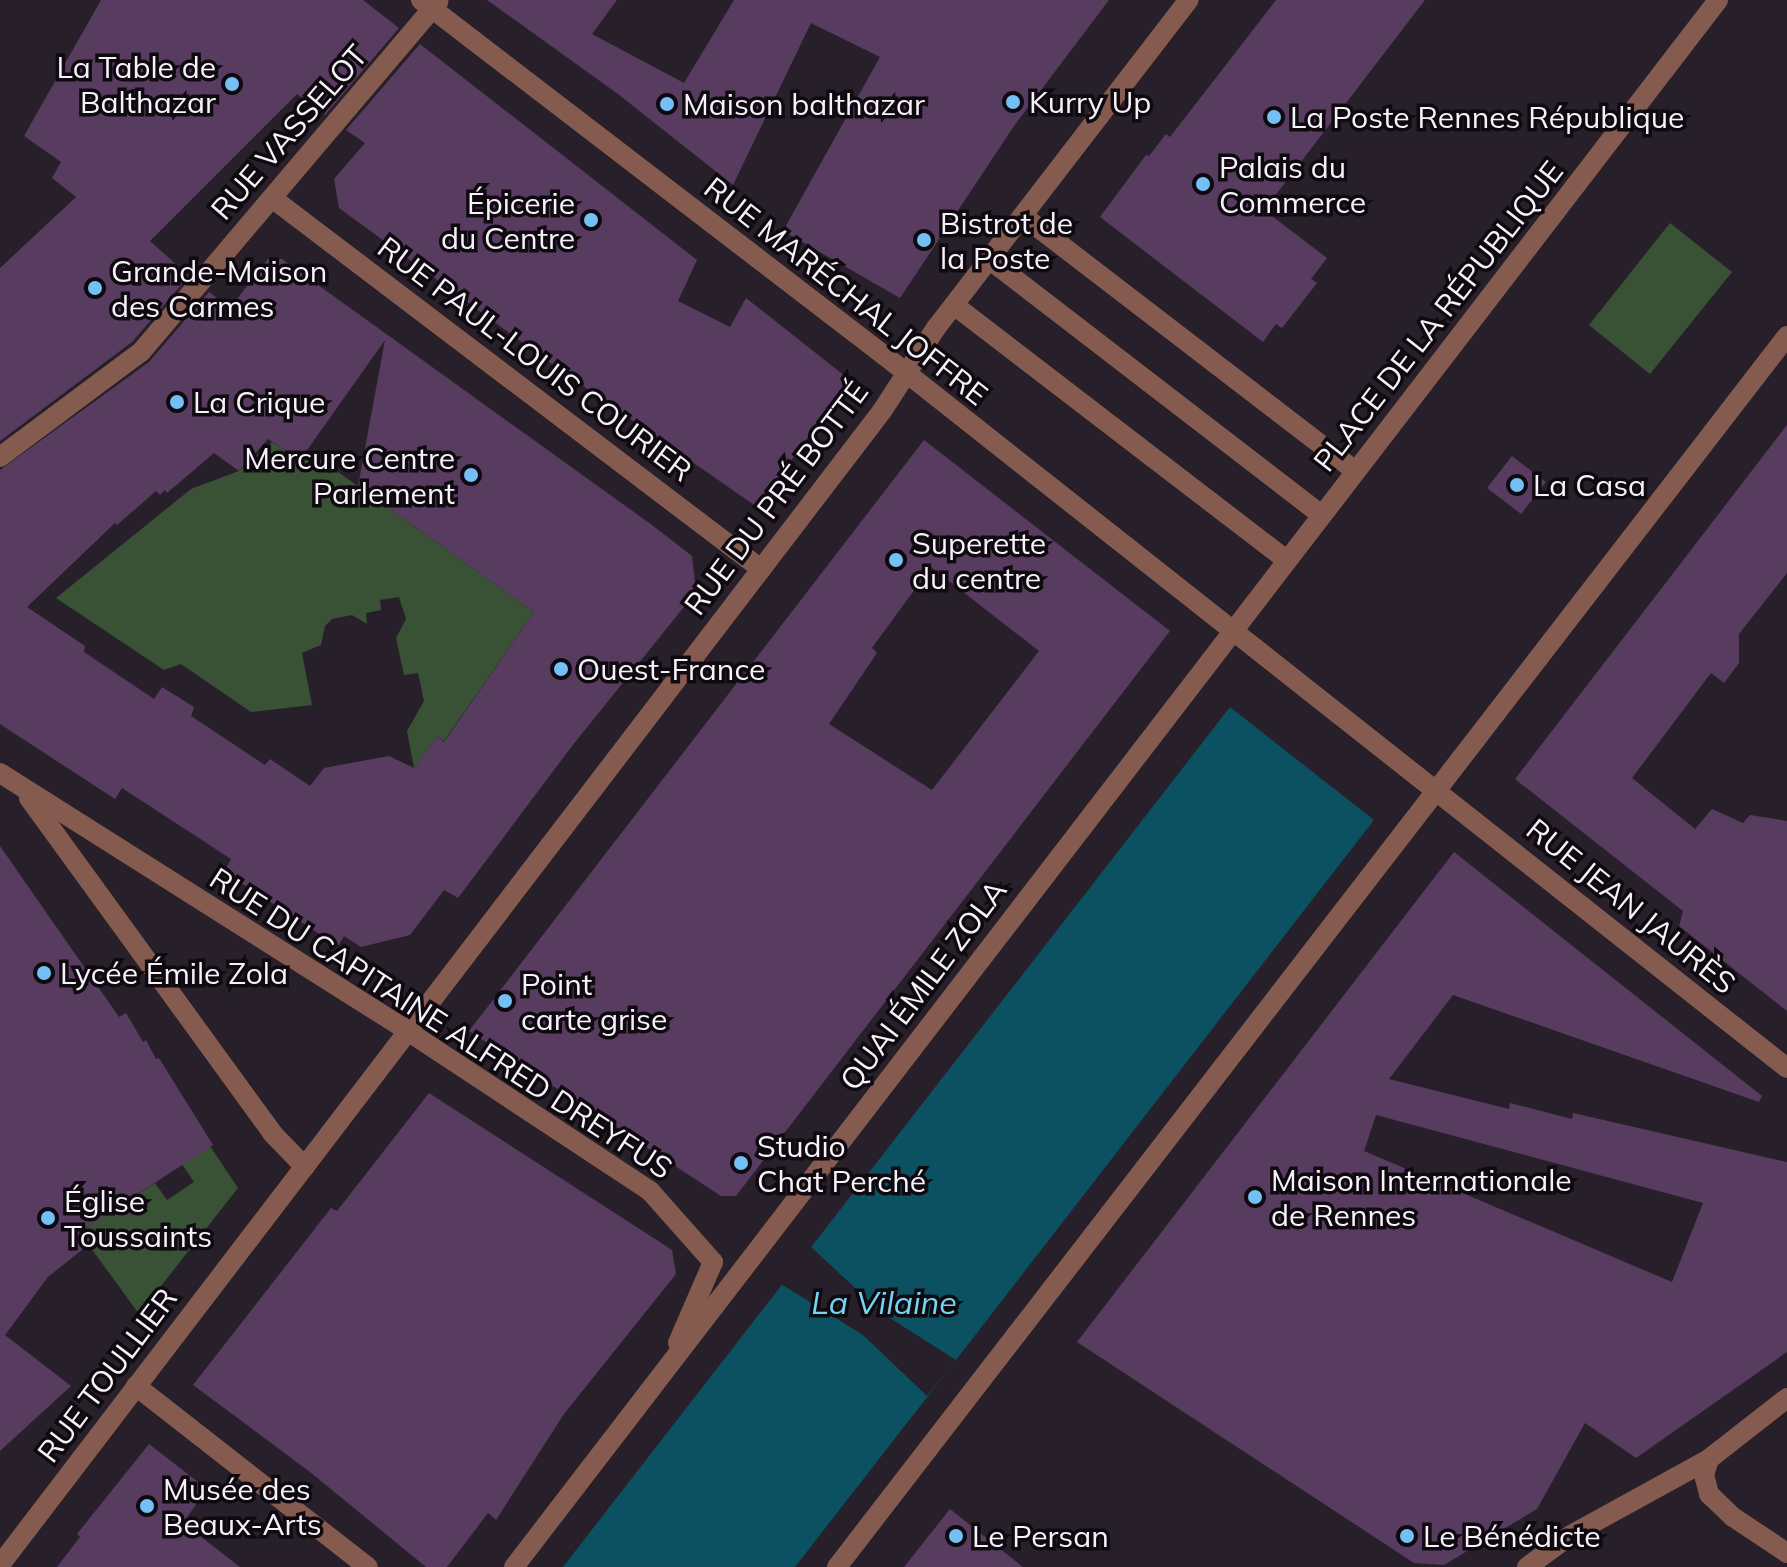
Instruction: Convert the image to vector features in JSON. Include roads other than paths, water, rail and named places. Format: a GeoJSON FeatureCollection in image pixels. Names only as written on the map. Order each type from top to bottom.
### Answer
{"type":"FeatureCollection","features":[{"type":"Feature","properties":{"kind":"street","name":"RUE DU PRÉ BOTTÉ"},"geometry":{"type":"LineString","coordinates":[[409,1032],[882,411],[954,305],[1189,0]]}},
{"type":"Feature","properties":{"kind":"street","name":"PLACE DE LA RÉPUBLIQUE"},"geometry":{"type":"LineString","coordinates":[[1233,630],[1718,0]]}},
{"type":"Feature","properties":{"kind":"street","name":"RUE VASSELOT"},"geometry":{"type":"LineString","coordinates":[[0,457],[141,352],[432,3]]}},
{"type":"Feature","properties":{"kind":"street","name":"RUE MARÉCHAL JOFFRE"},"geometry":{"type":"LineString","coordinates":[[432,3],[1438,789]]}},
{"type":"Feature","properties":{"kind":"street","name":"RUE PAUL-LOUIS COURIER"},"geometry":{"type":"LineString","coordinates":[[272,198],[761,569]]}},
{"type":"Feature","properties":{"kind":"street"},"geometry":{"type":"LineString","coordinates":[[1023,216],[1355,471]]}},
{"type":"Feature","properties":{"kind":"street"},"geometry":{"type":"LineString","coordinates":[[989,259],[1322,515]]}},
{"type":"Feature","properties":{"kind":"street"},"geometry":{"type":"LineString","coordinates":[[954,305],[1286,560]]}},
{"type":"Feature","properties":{"kind":"street"},"geometry":{"type":"LineString","coordinates":[[837,1567],[1787,336]]}},
{"type":"Feature","properties":{"kind":"street","name":"QUAI ÉMILE ZOLA"},"geometry":{"type":"LineString","coordinates":[[514,1567],[1233,630]]}},
{"type":"Feature","properties":{"kind":"street","name":"RUE DU CAPITAINE ALFRED DREYFUS"},"geometry":{"type":"LineString","coordinates":[[0,773],[409,1032],[650,1191],[713,1262],[666,1370]]}},
{"type":"Feature","properties":{"kind":"street","name":"RUE DU CAPITAINE ALFRED DREYFUS"},"geometry":{"type":"LineString","coordinates":[[22,788],[272,1133],[305,1167]]}},
{"type":"Feature","properties":{"kind":"street","name":"RUE JEAN JAURÈS"},"geometry":{"type":"LineString","coordinates":[[1438,789],[1787,1068]]}},
{"type":"Feature","properties":{"kind":"street","name":"RUE TOULLIER"},"geometry":{"type":"LineString","coordinates":[[0,1565],[409,1032]]}},
{"type":"Feature","properties":{"kind":"street"},"geometry":{"type":"LineString","coordinates":[[136,1386],[368,1567]]}},
{"type":"Feature","properties":{"kind":"street"},"geometry":{"type":"LineString","coordinates":[[1527,1567],[1571,1535],[1709,1459],[1787,1398]]}},
{"type":"Feature","properties":{"kind":"street"},"geometry":{"type":"LineString","coordinates":[[1709,1459],[1704,1475],[1709,1494],[1733,1517],[1787,1553]]}},
{"type":"Feature","properties":{"kind":"water","name":"La Vilaine"},"geometry":{"type":"Polygon","coordinates":[[[1230,707],[1374,820],[956,1360],[795,1567],[563,1567],[1230,707]]]}},
{"type":"Feature","properties":{"kind":"place","name":"La Table de Balthazar"},"geometry":{"type":"Point","coordinates":[232,84]}},
{"type":"Feature","properties":{"kind":"place","name":"Kurry Up"},"geometry":{"type":"Point","coordinates":[1013,102]}},
{"type":"Feature","properties":{"kind":"place","name":"Maison balthazar"},"geometry":{"type":"Point","coordinates":[667,104]}},
{"type":"Feature","properties":{"kind":"place","name":"La Poste Rennes République"},"geometry":{"type":"Point","coordinates":[1274,117]}},
{"type":"Feature","properties":{"kind":"place","name":"Palais du Commerce"},"geometry":{"type":"Point","coordinates":[1203,184]}},
{"type":"Feature","properties":{"kind":"place","name":"Épicerie du Centre"},"geometry":{"type":"Point","coordinates":[591,220]}},
{"type":"Feature","properties":{"kind":"place","name":"Bistrot de la Poste"},"geometry":{"type":"Point","coordinates":[924,240]}},
{"type":"Feature","properties":{"kind":"place","name":"Grande-Maison des Carmes"},"geometry":{"type":"Point","coordinates":[95,288]}},
{"type":"Feature","properties":{"kind":"place","name":"La Crique"},"geometry":{"type":"Point","coordinates":[177,402]}},
{"type":"Feature","properties":{"kind":"place","name":"Mercure Centre Parlement"},"geometry":{"type":"Point","coordinates":[471,475]}},
{"type":"Feature","properties":{"kind":"place","name":"La Casa"},"geometry":{"type":"Point","coordinates":[1517,485]}},
{"type":"Feature","properties":{"kind":"place","name":"Superette du centre"},"geometry":{"type":"Point","coordinates":[896,560]}},
{"type":"Feature","properties":{"kind":"place","name":"Ouest-France"},"geometry":{"type":"Point","coordinates":[561,669]}},
{"type":"Feature","properties":{"kind":"place","name":"Lycée Émile Zola"},"geometry":{"type":"Point","coordinates":[44,973]}},
{"type":"Feature","properties":{"kind":"place","name":"Point carte grise"},"geometry":{"type":"Point","coordinates":[505,1001]}},
{"type":"Feature","properties":{"kind":"place","name":"Studio Chat Perché"},"geometry":{"type":"Point","coordinates":[741,1163]}},
{"type":"Feature","properties":{"kind":"place","name":"Maison Internationale de Rennes"},"geometry":{"type":"Point","coordinates":[1255,1197]}},
{"type":"Feature","properties":{"kind":"place","name":"Église Toussaints"},"geometry":{"type":"Point","coordinates":[48,1218]}},
{"type":"Feature","properties":{"kind":"place","name":"Musée des Beaux-Arts"},"geometry":{"type":"Point","coordinates":[147,1506]}},
{"type":"Feature","properties":{"kind":"place","name":"Le Persan"},"geometry":{"type":"Point","coordinates":[956,1536]}},
{"type":"Feature","properties":{"kind":"place","name":"Le Bénédicte"},"geometry":{"type":"Point","coordinates":[1407,1536]}}]}
